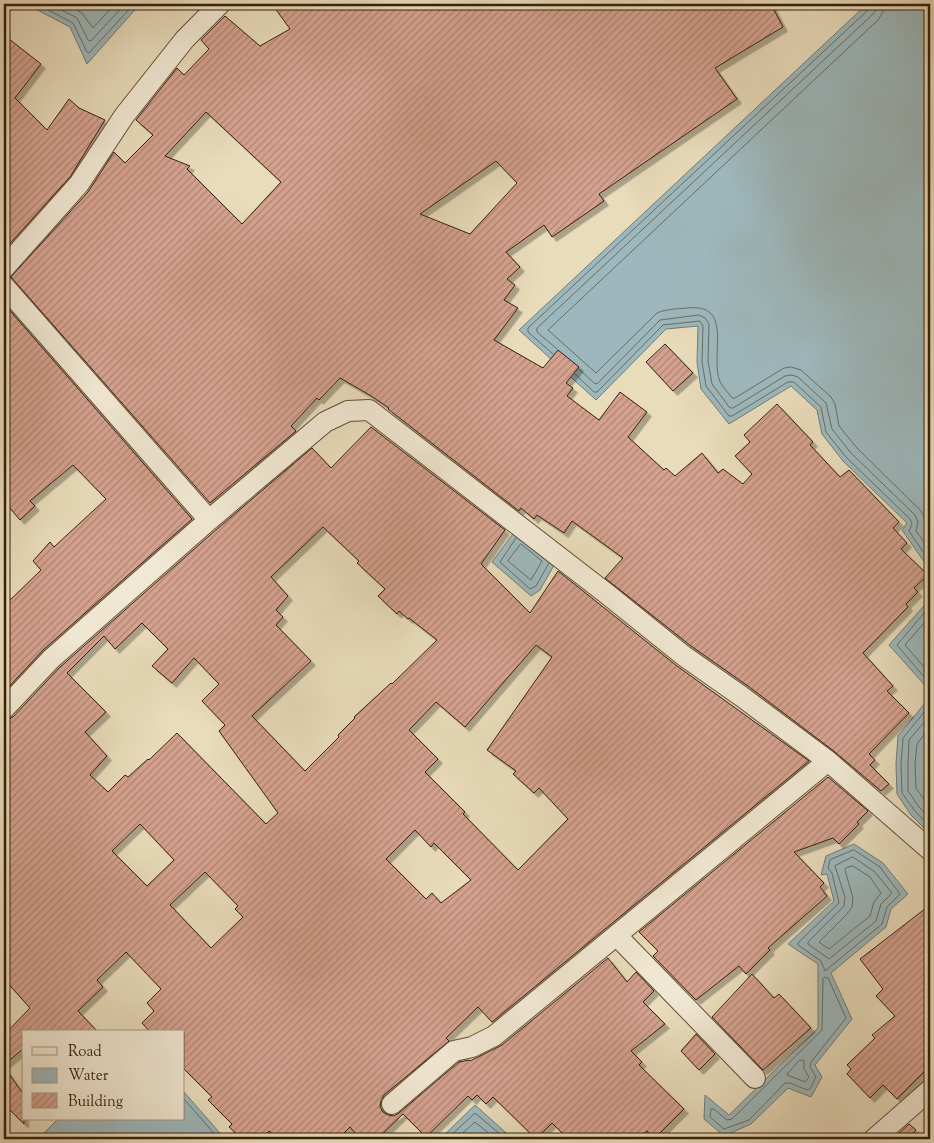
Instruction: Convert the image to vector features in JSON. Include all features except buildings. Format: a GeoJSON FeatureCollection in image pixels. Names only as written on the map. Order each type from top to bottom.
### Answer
{"type":"FeatureCollection","features":[{"type":"Feature","properties":{"kind":"street"},"geometry":{"type":"LineString","coordinates":[[4,268],[79,184],[124,116],[185,39],[220,4]]}},
{"type":"Feature","properties":{"kind":"street"},"geometry":{"type":"LineString","coordinates":[[4,286],[209,520]]}},
{"type":"Feature","properties":{"kind":"street"},"geometry":{"type":"LineString","coordinates":[[4,709],[51,659],[209,520],[325,422],[348,412],[369,410],[684,656],[828,761],[930,850]]}},
{"type":"Feature","properties":{"kind":"street"},"geometry":{"type":"LineString","coordinates":[[392,1104],[454,1051],[472,1048],[494,1036],[828,761]]}},
{"type":"Feature","properties":{"kind":"street"},"geometry":{"type":"LineString","coordinates":[[617,936],[755,1078]]}},
{"type":"Feature","properties":{"kind":"street"},"geometry":{"type":"LineString","coordinates":[[874,1139],[930,1090]]}},
{"type":"Feature","properties":{"kind":"water"},"geometry":{"type":"Polygon","coordinates":[[[26,4],[140,4],[87,64],[70,27],[26,4]]]}},
{"type":"Feature","properties":{"kind":"water"},"geometry":{"type":"Polygon","coordinates":[[[867,4],[930,4],[930,574],[925,563],[902,530],[907,523],[843,461],[822,434],[817,410],[791,386],[729,424],[701,389],[697,362],[698,326],[666,329],[596,400],[519,330],[867,4]]]}},
{"type":"Feature","properties":{"kind":"water"},"geometry":{"type":"Polygon","coordinates":[[[518,527],[558,558],[540,590],[531,596],[492,562],[518,527]]]}},
{"type":"Feature","properties":{"kind":"water"},"geometry":{"type":"Polygon","coordinates":[[[930,599],[930,691],[889,645],[930,599]]]}},
{"type":"Feature","properties":{"kind":"water"},"geometry":{"type":"Polygon","coordinates":[[[930,697],[930,834],[911,815],[897,794],[896,764],[898,736],[930,697]]]}},
{"type":"Feature","properties":{"kind":"water"},"geometry":{"type":"Polygon","coordinates":[[[854,844],[883,863],[908,894],[891,909],[886,927],[831,973],[852,1019],[815,1065],[822,1077],[811,1097],[788,1088],[751,1124],[724,1136],[704,1119],[705,1095],[729,1115],[818,1028],[818,964],[788,944],[834,901],[827,874],[821,875],[826,856],[854,844]]]}},
{"type":"Feature","properties":{"kind":"water"},"geometry":{"type":"Polygon","coordinates":[[[185,1093],[225,1139],[38,1139],[57,1120],[185,1120],[185,1093]]]}},
{"type":"Feature","properties":{"kind":"water"},"geometry":{"type":"Polygon","coordinates":[[[475,1105],[513,1139],[440,1139],[475,1105]]]}}]}
